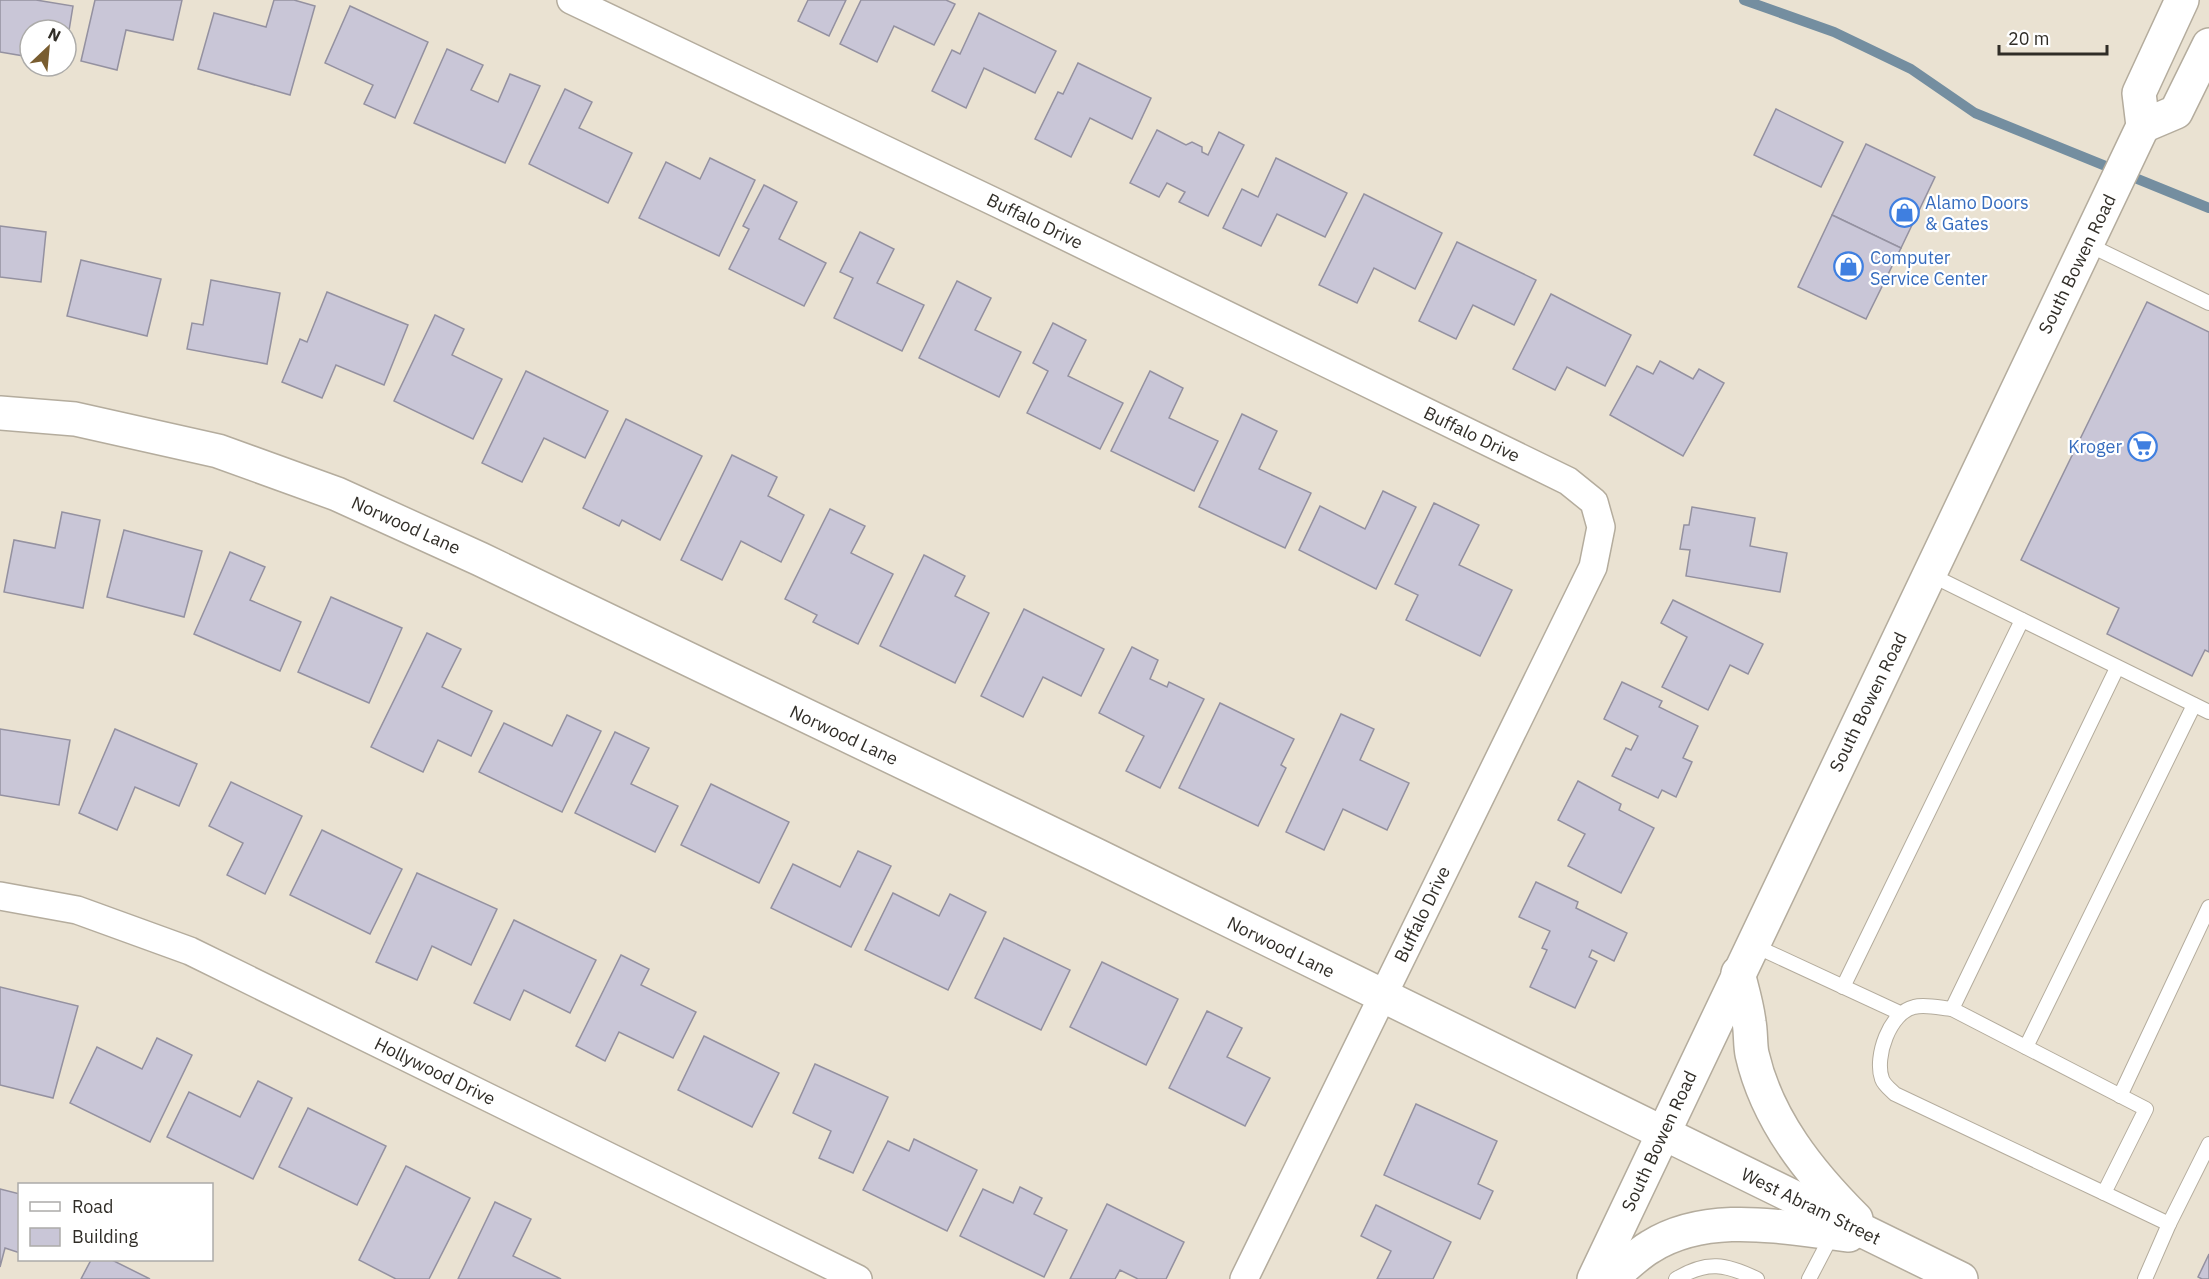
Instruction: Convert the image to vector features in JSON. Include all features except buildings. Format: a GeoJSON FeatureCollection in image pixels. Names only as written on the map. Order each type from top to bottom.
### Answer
{"type":"FeatureCollection","features":[{"type":"Feature","properties":{"kind":"main road"},"geometry":{"type":"LineString","coordinates":[[2182,0],[2139,93],[2143,126],[2176,112],[2209,45]]}},
{"type":"Feature","properties":{"kind":"main road","name":"South Bowen Road"},"geometry":{"type":"LineString","coordinates":[[1594,1279],[2143,126]]}},
{"type":"Feature","properties":{"kind":"main road","name":"Norwood Lane"},"geometry":{"type":"LineString","coordinates":[[0,413],[75,419],[218,451],[337,494],[491,564],[1096,855],[1662,1133]]}},
{"type":"Feature","properties":{"kind":"main road"},"geometry":{"type":"LineString","coordinates":[[1745,958],[1752,1054],[1773,1114],[1797,1152],[1827,1190],[1875,1238]]}},
{"type":"Feature","properties":{"kind":"main road","name":"West Abram Street"},"geometry":{"type":"LineString","coordinates":[[1662,1133],[1836,1226],[1875,1238],[1961,1279]]}},
{"type":"Feature","properties":{"kind":"main road"},"geometry":{"type":"LineString","coordinates":[[1610,1279],[1650,1246],[1694,1228],[1756,1224],[1836,1226]]}},
{"type":"Feature","properties":{"kind":"street","name":"Buffalo Drive"},"geometry":{"type":"LineString","coordinates":[[571,0],[1001,205],[1568,481],[1594,502],[1601,527],[1593,567],[1244,1279]]}},
{"type":"Feature","properties":{"kind":"street","name":"Hollywood Drive"},"geometry":{"type":"LineString","coordinates":[[0,896],[77,910],[190,951],[858,1279]]}},
{"type":"Feature","properties":{"kind":"lane"},"geometry":{"type":"LineString","coordinates":[[2087,244],[2209,303]]}},
{"type":"Feature","properties":{"kind":"lane"},"geometry":{"type":"LineString","coordinates":[[1929,574],[2209,712]]}},
{"type":"Feature","properties":{"kind":"lane"},"geometry":{"type":"LineString","coordinates":[[1843,987],[2022,620]]}},
{"type":"Feature","properties":{"kind":"lane"},"geometry":{"type":"LineString","coordinates":[[1952,1009],[2117,668]]}},
{"type":"Feature","properties":{"kind":"lane"},"geometry":{"type":"LineString","coordinates":[[2026,1047],[2194,705]]}},
{"type":"Feature","properties":{"kind":"lane"},"geometry":{"type":"LineString","coordinates":[[2120,1096],[2209,907]]}},
{"type":"Feature","properties":{"kind":"lane"},"geometry":{"type":"LineString","coordinates":[[1745,958],[1843,987],[1900,1013]]}},
{"type":"Feature","properties":{"kind":"lane"},"geometry":{"type":"LineString","coordinates":[[2104,1193],[2146,1109],[1952,1009],[1915,1006],[1900,1013],[1886,1039],[1880,1063],[1883,1081],[1895,1094],[2169,1224]]}},
{"type":"Feature","properties":{"kind":"lane"},"geometry":{"type":"LineString","coordinates":[[2145,1279],[2169,1224],[2209,1144]]}},
{"type":"Feature","properties":{"kind":"lane"},"geometry":{"type":"LineString","coordinates":[[1809,1279],[1836,1226]]}},
{"type":"Feature","properties":{"kind":"lane"},"geometry":{"type":"LineString","coordinates":[[1676,1279],[1690,1270],[1711,1265],[1733,1267],[1756,1279]]}},
{"type":"Feature","properties":{"kind":"waterway"},"geometry":{"type":"LineString","coordinates":[[1744,0],[1834,32],[1911,69],[1975,113],[2209,208]]}},
{"type":"Feature","properties":{"kind":"place","name":"Alamo Doors & Gates"},"geometry":{"type":"Point","coordinates":[1904,212]}},
{"type":"Feature","properties":{"kind":"place","name":"Computer Service Center"},"geometry":{"type":"Point","coordinates":[1849,267]}},
{"type":"Feature","properties":{"kind":"place","name":"Kroger"},"geometry":{"type":"Point","coordinates":[2143,446]}}]}
